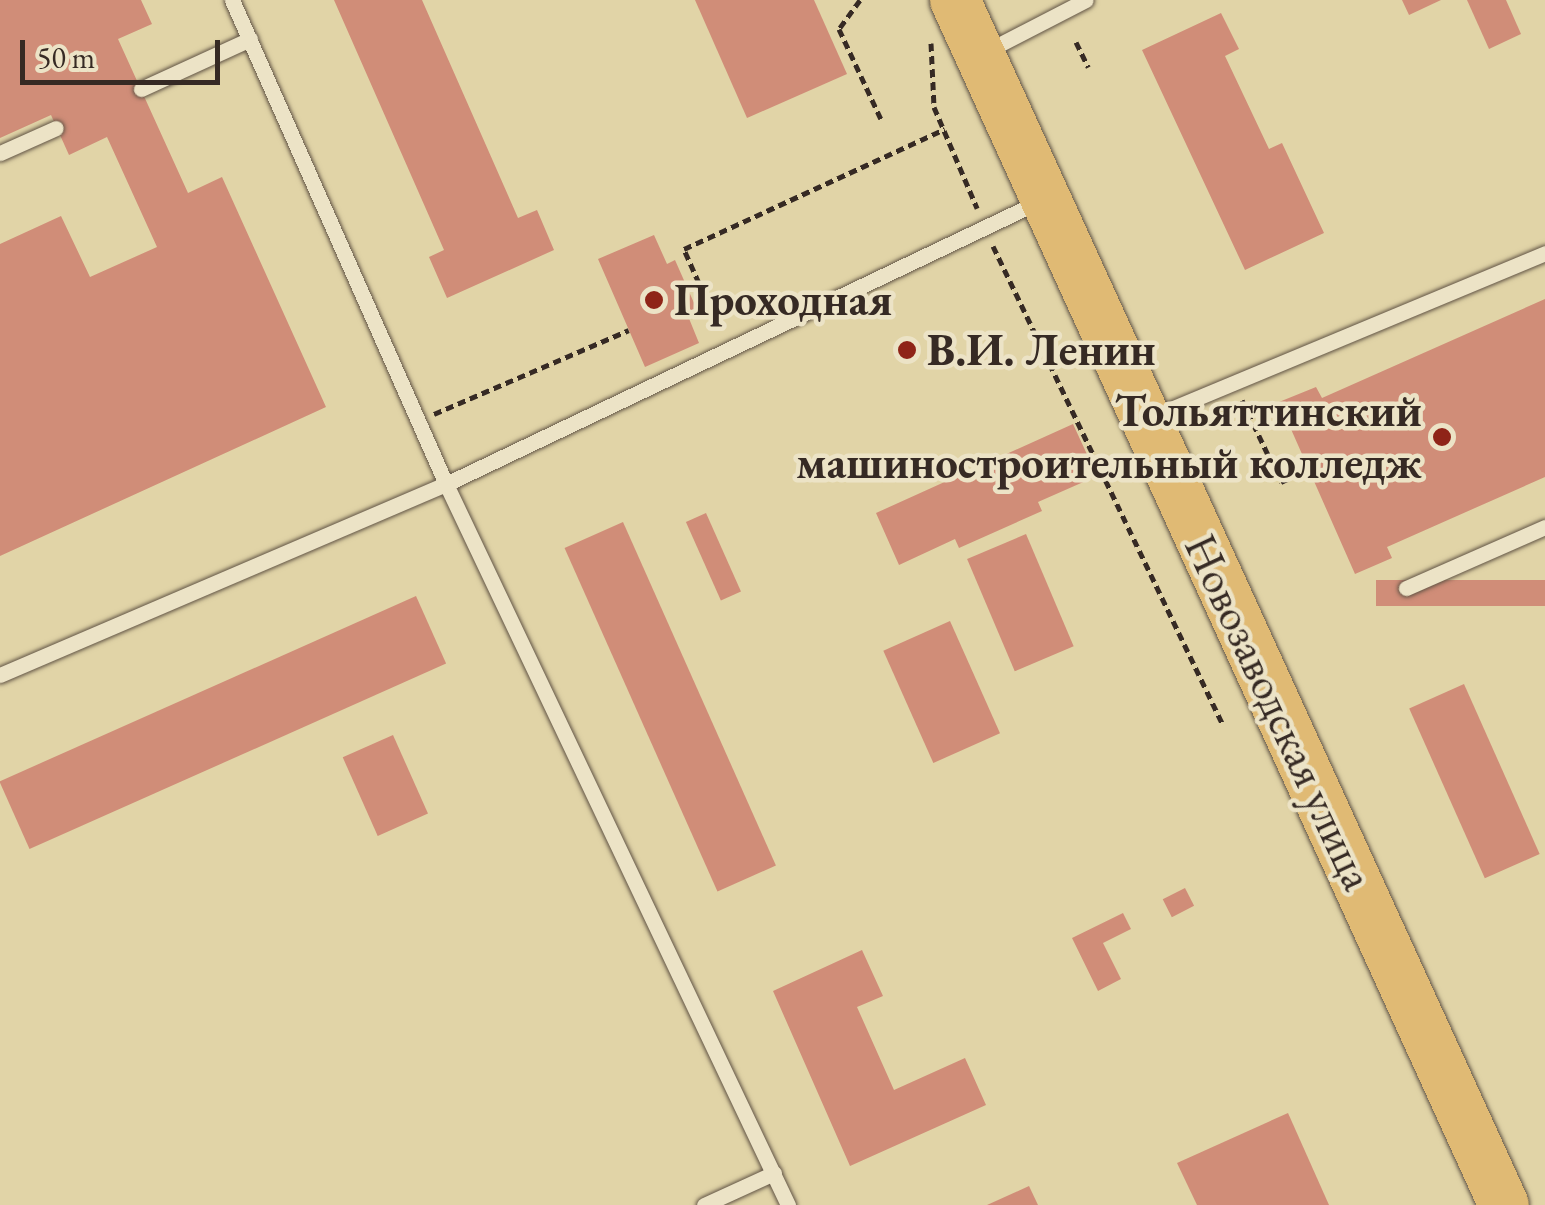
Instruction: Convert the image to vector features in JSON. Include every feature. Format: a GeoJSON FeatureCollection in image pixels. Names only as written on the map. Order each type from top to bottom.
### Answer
{"type":"FeatureCollection","features":[{"type":"Feature","properties":{"kind":"main road","name":"Новозаводская улица"},"geometry":{"type":"LineString","coordinates":[[943,18],[980,54],[1504,1205]]}},
{"type":"Feature","properties":{"kind":"lane"},"geometry":{"type":"LineString","coordinates":[[232,0],[446,484],[788,1205]]}},
{"type":"Feature","properties":{"kind":"lane"},"geometry":{"type":"LineString","coordinates":[[980,54],[1086,0]]}},
{"type":"Feature","properties":{"kind":"lane"},"geometry":{"type":"LineString","coordinates":[[141,90],[250,39]]}},
{"type":"Feature","properties":{"kind":"lane"},"geometry":{"type":"LineString","coordinates":[[0,153],[56,128]]}},
{"type":"Feature","properties":{"kind":"lane"},"geometry":{"type":"LineString","coordinates":[[0,675],[446,484],[1045,199]]}},
{"type":"Feature","properties":{"kind":"lane"},"geometry":{"type":"LineString","coordinates":[[1145,419],[1545,253]]}},
{"type":"Feature","properties":{"kind":"lane"},"geometry":{"type":"LineString","coordinates":[[1406,588],[1545,527]]}},
{"type":"Feature","properties":{"kind":"lane"},"geometry":{"type":"LineString","coordinates":[[704,1205],[774,1173]]}},
{"type":"Feature","properties":{"kind":"path"},"geometry":{"type":"LineString","coordinates":[[860,0],[839,29],[881,119]]}},
{"type":"Feature","properties":{"kind":"path"},"geometry":{"type":"LineString","coordinates":[[943,18],[934,107],[984,226],[1223,726]]}},
{"type":"Feature","properties":{"kind":"path"},"geometry":{"type":"LineString","coordinates":[[1076,42],[1088,67]]}},
{"type":"Feature","properties":{"kind":"path"},"geometry":{"type":"LineString","coordinates":[[687,288],[699,283],[684,250],[945,129]]}},
{"type":"Feature","properties":{"kind":"path"},"geometry":{"type":"LineString","coordinates":[[418,421],[628,330]]}},
{"type":"Feature","properties":{"kind":"path"},"geometry":{"type":"LineString","coordinates":[[1234,382],[1280,482],[1309,469]]}},
{"type":"Feature","properties":{"kind":"building"},"geometry":{"type":"Polygon","coordinates":[[[0,0],[141,0],[152,24],[118,39],[188,193],[222,177],[326,407],[0,556],[0,244],[61,216],[90,277],[157,247],[107,137],[69,155],[51,115],[0,138],[0,0]]]}},
{"type":"Feature","properties":{"kind":"building"},"geometry":{"type":"Polygon","coordinates":[[[334,0],[422,0],[518,218],[537,210],[554,250],[447,298],[429,257],[444,250],[334,0]]]}},
{"type":"Feature","properties":{"kind":"building"},"geometry":{"type":"Polygon","coordinates":[[[695,0],[814,0],[847,74],[747,118],[695,0]]]}},
{"type":"Feature","properties":{"kind":"building"},"geometry":{"type":"Polygon","coordinates":[[[1402,0],[1441,0],[1409,15],[1402,0]]]}},
{"type":"Feature","properties":{"kind":"building"},"geometry":{"type":"Polygon","coordinates":[[[1467,0],[1506,0],[1521,34],[1489,49],[1467,0]]]}},
{"type":"Feature","properties":{"kind":"building"},"geometry":{"type":"Polygon","coordinates":[[[1221,13],[1239,49],[1225,56],[1269,149],[1282,143],[1324,233],[1245,270],[1142,50],[1221,13]]]}},
{"type":"Feature","properties":{"kind":"building","name":"Проходная"},"geometry":{"type":"Polygon","coordinates":[[[654,235],[667,264],[675,260],[698,312],[688,316],[699,343],[645,367],[598,259],[654,235]]]}},
{"type":"Feature","properties":{"kind":"building","name":"Тольяттинский машиностроительный колледж"},"geometry":{"type":"Polygon","coordinates":[[[1545,299],[1545,477],[1387,547],[1392,558],[1355,574],[1279,402],[1316,387],[1322,398],[1545,299]]]}},
{"type":"Feature","properties":{"kind":"building"},"geometry":{"type":"Polygon","coordinates":[[[1073,424],[1097,476],[1038,502],[1042,511],[959,548],[955,539],[899,565],[876,513],[1073,424]]]}},
{"type":"Feature","properties":{"kind":"building"},"geometry":{"type":"Polygon","coordinates":[[[706,513],[741,592],[721,601],[686,522],[706,513]]]}},
{"type":"Feature","properties":{"kind":"building"},"geometry":{"type":"Polygon","coordinates":[[[623,522],[776,865],[717,892],[565,548],[623,522]]]}},
{"type":"Feature","properties":{"kind":"building"},"geometry":{"type":"Polygon","coordinates":[[[1026,534],[1074,646],[1015,671],[967,559],[1026,534]]]}},
{"type":"Feature","properties":{"kind":"building"},"geometry":{"type":"Polygon","coordinates":[[[1376,580],[1545,580],[1545,606],[1376,606],[1376,580]]]}},
{"type":"Feature","properties":{"kind":"building"},"geometry":{"type":"Polygon","coordinates":[[[416,596],[446,664],[30,849],[0,781],[416,596]]]}},
{"type":"Feature","properties":{"kind":"building"},"geometry":{"type":"Polygon","coordinates":[[[950,621],[1000,733],[933,763],[883,651],[950,621]]]}},
{"type":"Feature","properties":{"kind":"building"},"geometry":{"type":"Polygon","coordinates":[[[1464,684],[1540,854],[1485,878],[1409,708],[1464,684]]]}},
{"type":"Feature","properties":{"kind":"building"},"geometry":{"type":"Polygon","coordinates":[[[393,735],[428,814],[378,836],[343,757],[393,735]]]}},
{"type":"Feature","properties":{"kind":"building"},"geometry":{"type":"Polygon","coordinates":[[[1185,888],[1194,906],[1172,917],[1163,899],[1185,888]]]}},
{"type":"Feature","properties":{"kind":"building"},"geometry":{"type":"Polygon","coordinates":[[[1123,913],[1131,929],[1103,943],[1121,979],[1098,991],[1072,938],[1123,913]]]}},
{"type":"Feature","properties":{"kind":"building"},"geometry":{"type":"Polygon","coordinates":[[[862,950],[883,996],[857,1007],[894,1090],[965,1058],[986,1105],[850,1166],[773,991],[862,950]]]}},
{"type":"Feature","properties":{"kind":"building"},"geometry":{"type":"Polygon","coordinates":[[[1288,1113],[1329,1205],[1197,1205],[1177,1163],[1288,1113]]]}},
{"type":"Feature","properties":{"kind":"building"},"geometry":{"type":"Polygon","coordinates":[[[1029,1186],[1038,1205],[987,1205],[1029,1186]]]}},
{"type":"Feature","properties":{"kind":"place","name":"Проходная"},"geometry":{"type":"Point","coordinates":[654,300]}},
{"type":"Feature","properties":{"kind":"place","name":"В.И. Ленин"},"geometry":{"type":"Point","coordinates":[907,350]}},
{"type":"Feature","properties":{"kind":"place","name":"Тольяттинский машиностроительный колледж"},"geometry":{"type":"Point","coordinates":[1442,437]}}]}
